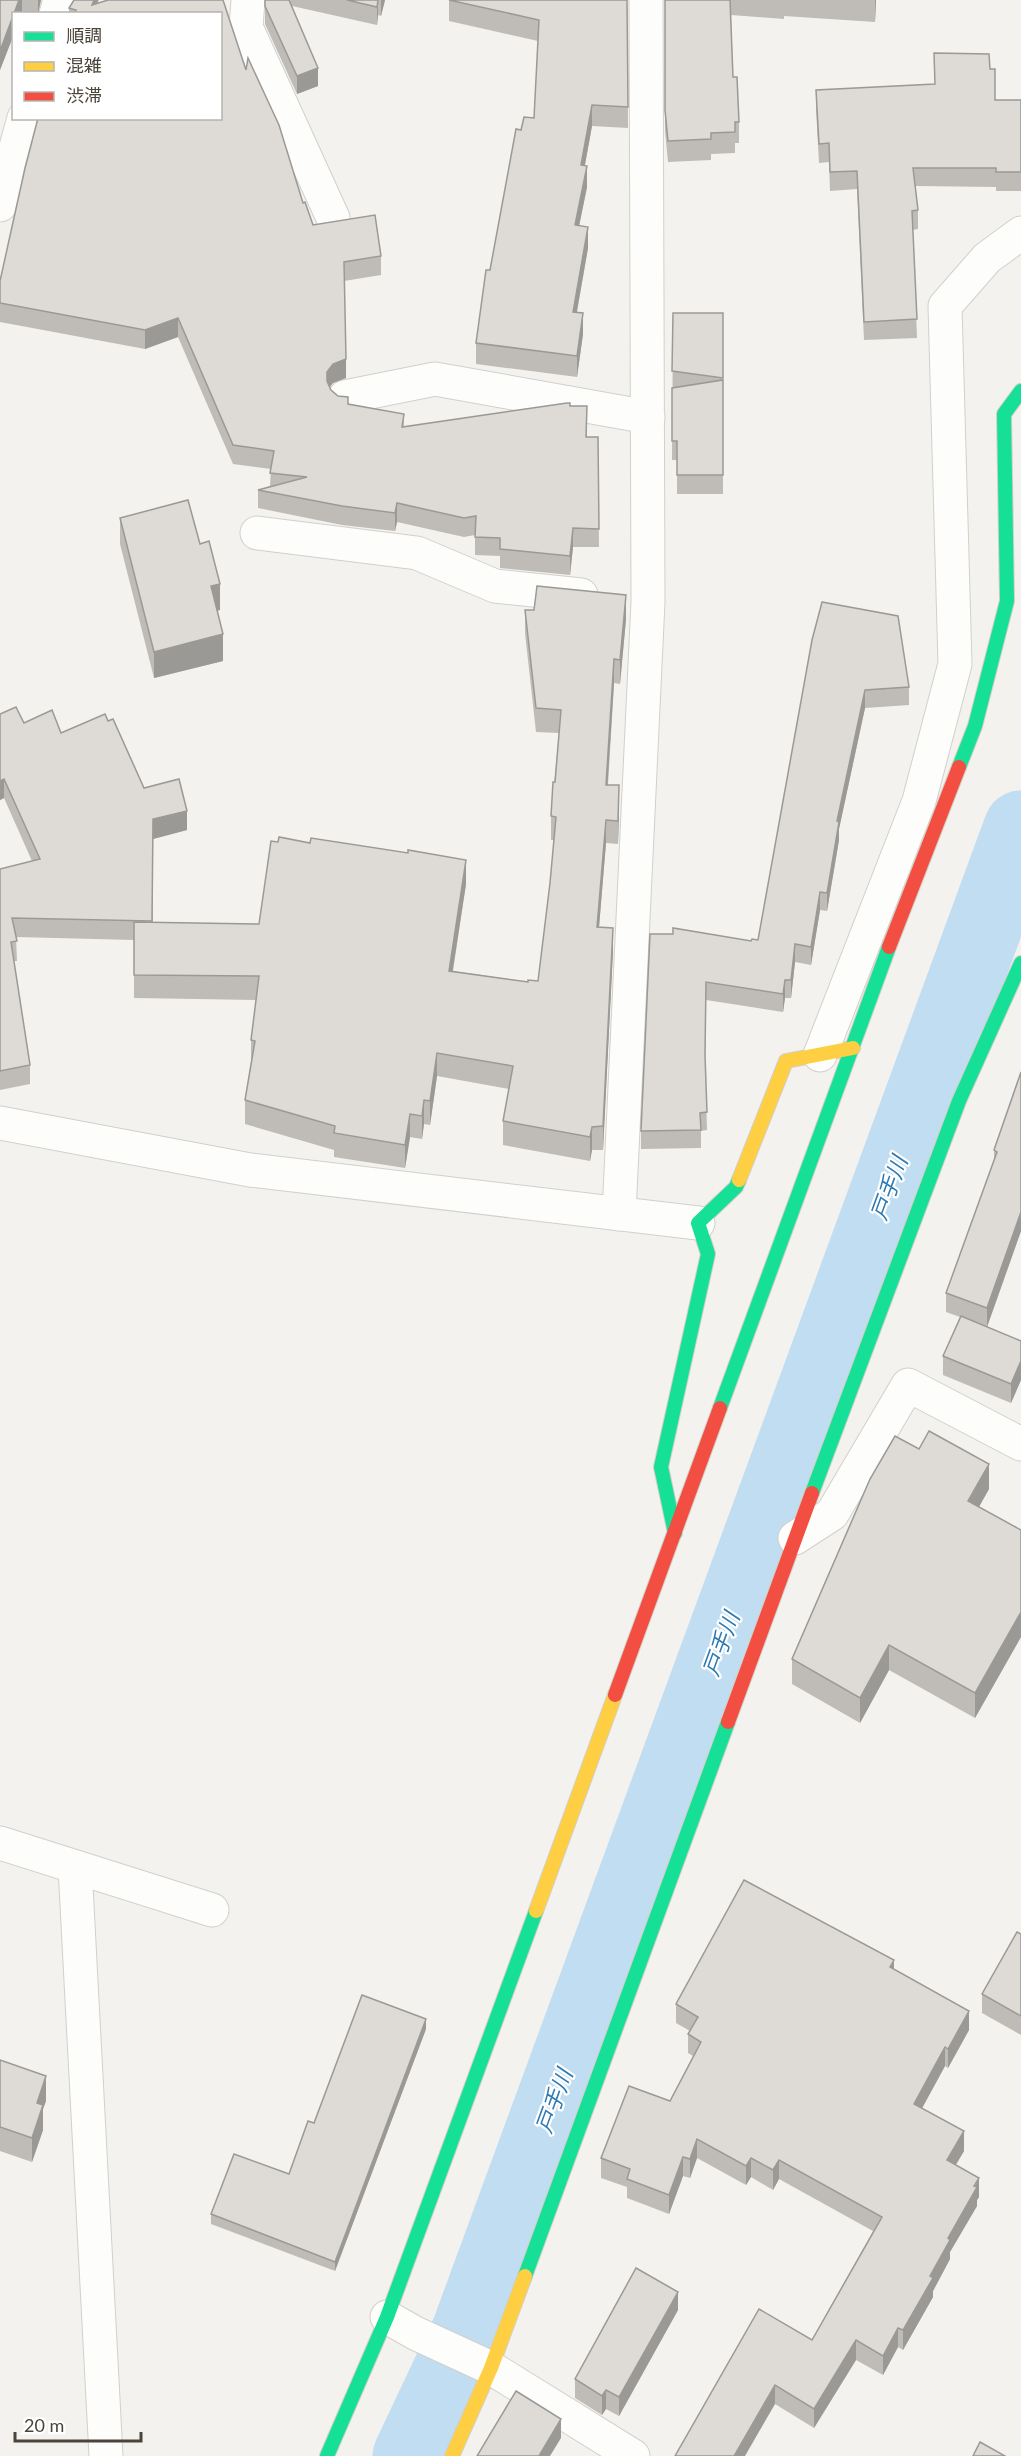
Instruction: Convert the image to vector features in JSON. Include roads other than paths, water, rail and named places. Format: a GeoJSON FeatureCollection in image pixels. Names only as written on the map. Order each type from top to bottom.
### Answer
{"type":"FeatureCollection","features":[{"type":"Feature","properties":{"kind":"street"},"geometry":{"type":"LineString","coordinates":[[248,0],[246,27],[333,218]]}},
{"type":"Feature","properties":{"kind":"street"},"geometry":{"type":"LineString","coordinates":[[619,1214],[648,602],[646,0]]}},
{"type":"Feature","properties":{"kind":"street"},"geometry":{"type":"LineString","coordinates":[[0,205],[23,120]]}},
{"type":"Feature","properties":{"kind":"street"},"geometry":{"type":"LineString","coordinates":[[820,1055],[919,801],[955,664],[945,306],[987,258],[1021,233]]}},
{"type":"Feature","properties":{"kind":"street"},"geometry":{"type":"LineString","coordinates":[[345,397],[435,379],[648,417]]}},
{"type":"Feature","properties":{"kind":"street"},"geometry":{"type":"LineString","coordinates":[[327,2456],[401,2325],[675,1533],[910,890],[975,726],[1007,601],[1004,414],[1021,391]]}},
{"type":"Feature","properties":{"kind":"street"},"geometry":{"type":"LineString","coordinates":[[257,533],[417,553],[495,586],[648,602]]}},
{"type":"Feature","properties":{"kind":"street"},"geometry":{"type":"LineString","coordinates":[[452,2456],[491,2368],[795,1538],[959,1101],[1021,963]]}},
{"type":"Feature","properties":{"kind":"street"},"geometry":{"type":"LineString","coordinates":[[0,1123],[250,1170],[698,1223],[736,1187],[786,1061],[853,1048]]}},
{"type":"Feature","properties":{"kind":"street"},"geometry":{"type":"LineString","coordinates":[[675,1533],[661,1467],[708,1254],[698,1223]]}},
{"type":"Feature","properties":{"kind":"street"},"geometry":{"type":"LineString","coordinates":[[795,1538],[832,1514],[908,1385],[1021,1443]]}},
{"type":"Feature","properties":{"kind":"street"},"geometry":{"type":"LineString","coordinates":[[0,1843],[212,1910]]}},
{"type":"Feature","properties":{"kind":"street"},"geometry":{"type":"LineString","coordinates":[[75,1867],[105,2456]]}},
{"type":"Feature","properties":{"kind":"street"},"geometry":{"type":"LineString","coordinates":[[401,2325],[491,2368],[633,2456]]}},
{"type":"Feature","properties":{"kind":"waterway","name":"戸手川"},"geometry":{"type":"LineString","coordinates":[[410,2456],[469,2331],[1021,828]]}}]}
